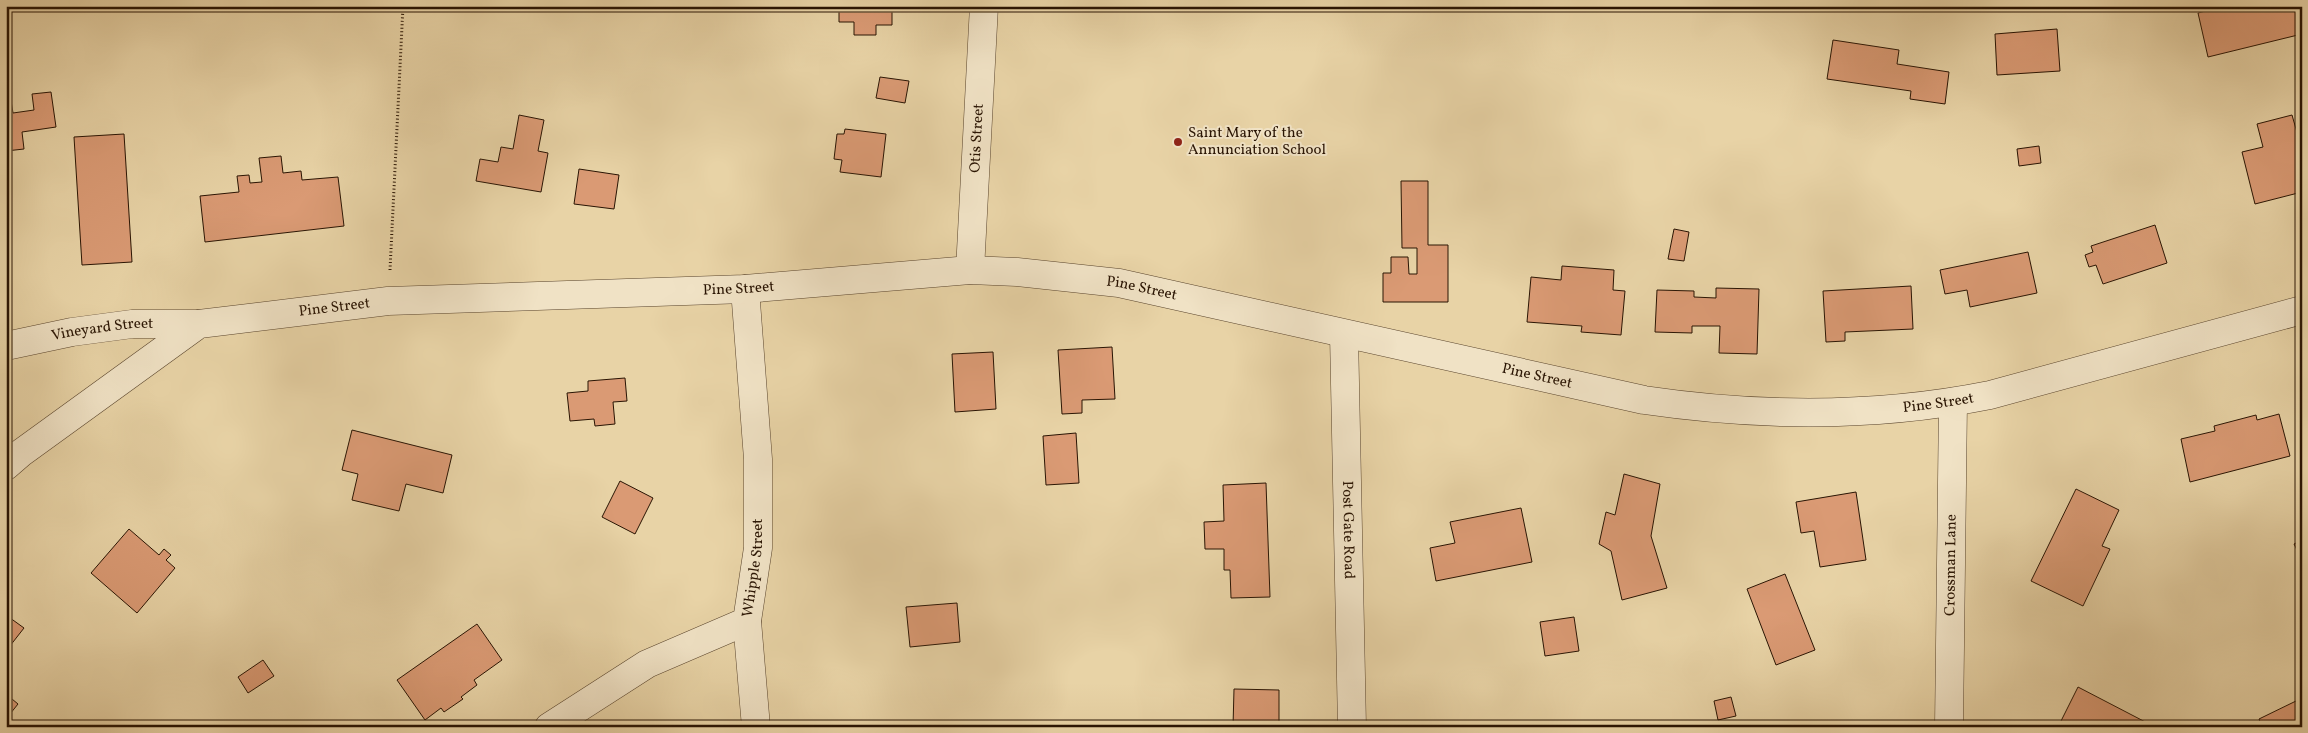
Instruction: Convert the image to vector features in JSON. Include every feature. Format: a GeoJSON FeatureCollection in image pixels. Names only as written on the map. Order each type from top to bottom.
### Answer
{"type":"FeatureCollection","features":[{"type":"Feature","properties":{"kind":"street","name":"Otis Street"},"geometry":{"type":"LineString","coordinates":[[970,270],[984,6]]}},
{"type":"Feature","properties":{"kind":"street","name":"Pine Street"},"geometry":{"type":"LineString","coordinates":[[6,466],[20,453],[199,324],[388,301],[745,289],[970,270],[1016,272],[1119,283],[1644,400],[1708,409],[1765,413],[1810,413],[1953,402],[2024,386],[2302,310]]}},
{"type":"Feature","properties":{"kind":"street","name":"Whipple Street"},"geometry":{"type":"LineString","coordinates":[[549,727],[647,664],[747,621],[758,548],[758,459],[750,383],[745,289]]}},
{"type":"Feature","properties":{"kind":"street","name":"Vineyard Street"},"geometry":{"type":"LineString","coordinates":[[6,346],[72,332],[132,324],[199,324]]}},
{"type":"Feature","properties":{"kind":"street","name":"Post Gate Road"},"geometry":{"type":"LineString","coordinates":[[1344,334],[1352,727]]}},
{"type":"Feature","properties":{"kind":"street","name":"Crossman Lane"},"geometry":{"type":"LineString","coordinates":[[1949,727],[1953,402]]}},
{"type":"Feature","properties":{"kind":"street"},"geometry":{"type":"LineString","coordinates":[[747,621],[756,727]]}},
{"type":"Feature","properties":{"kind":"path"},"geometry":{"type":"LineString","coordinates":[[388,301],[403,6]]}},
{"type":"Feature","properties":{"kind":"building"},"geometry":{"type":"Polygon","coordinates":[[[839,6],[892,6],[892,25],[876,25],[876,35],[854,35],[854,22],[839,22],[839,6]]]}},
{"type":"Feature","properties":{"kind":"building"},"geometry":{"type":"Polygon","coordinates":[[[2225,6],[2300,6],[2302,34],[2208,57],[2198,13],[2225,6]]]}},
{"type":"Feature","properties":{"kind":"building"},"geometry":{"type":"Polygon","coordinates":[[[2057,29],[2060,71],[1997,75],[1995,34],[2057,29]]]}},
{"type":"Feature","properties":{"kind":"building"},"geometry":{"type":"Polygon","coordinates":[[[1833,40],[1899,50],[1897,64],[1949,72],[1945,104],[1910,99],[1911,91],[1827,79],[1833,40]]]}},
{"type":"Feature","properties":{"kind":"building"},"geometry":{"type":"Polygon","coordinates":[[[880,77],[909,81],[905,103],[876,98],[880,77]]]}},
{"type":"Feature","properties":{"kind":"building"},"geometry":{"type":"Polygon","coordinates":[[[51,92],[56,127],[22,132],[24,149],[6,151],[6,102],[11,101],[13,113],[34,110],[32,94],[51,92]]]}},
{"type":"Feature","properties":{"kind":"building"},"geometry":{"type":"Polygon","coordinates":[[[519,115],[544,120],[538,151],[548,153],[541,192],[476,181],[480,159],[498,162],[501,147],[513,149],[519,115]]]}},
{"type":"Feature","properties":{"kind":"building"},"geometry":{"type":"Polygon","coordinates":[[[2292,115],[2302,150],[2302,192],[2255,204],[2242,152],[2263,147],[2257,124],[2292,115]]]}},
{"type":"Feature","properties":{"kind":"building"},"geometry":{"type":"Polygon","coordinates":[[[845,129],[886,134],[881,177],[840,172],[842,160],[834,159],[837,134],[844,134],[845,129]]]}},
{"type":"Feature","properties":{"kind":"building"},"geometry":{"type":"Polygon","coordinates":[[[124,134],[132,262],[82,265],[74,137],[124,134]]]}},
{"type":"Feature","properties":{"kind":"building"},"geometry":{"type":"Polygon","coordinates":[[[2039,146],[2041,163],[2019,166],[2017,149],[2039,146]]]}},
{"type":"Feature","properties":{"kind":"building"},"geometry":{"type":"Polygon","coordinates":[[[281,156],[283,173],[301,171],[302,180],[338,177],[344,226],[205,242],[200,196],[239,192],[237,176],[249,175],[250,183],[262,182],[259,158],[281,156]]]}},
{"type":"Feature","properties":{"kind":"building"},"geometry":{"type":"Polygon","coordinates":[[[579,169],[619,175],[614,209],[574,204],[579,169]]]}},
{"type":"Feature","properties":{"kind":"building"},"geometry":{"type":"Polygon","coordinates":[[[1401,181],[1428,181],[1428,245],[1448,245],[1448,302],[1383,302],[1383,273],[1391,273],[1391,257],[1408,257],[1409,274],[1417,274],[1417,248],[1402,248],[1401,181]]]}},
{"type":"Feature","properties":{"kind":"building"},"geometry":{"type":"Polygon","coordinates":[[[2155,225],[2167,263],[2103,284],[2096,265],[2089,267],[2085,255],[2093,252],[2091,246],[2155,225]]]}},
{"type":"Feature","properties":{"kind":"building"},"geometry":{"type":"Polygon","coordinates":[[[1674,229],[1689,232],[1684,261],[1668,259],[1674,229]]]}},
{"type":"Feature","properties":{"kind":"building"},"geometry":{"type":"Polygon","coordinates":[[[2028,252],[2037,293],[1970,307],[1967,290],[1945,294],[1940,270],[2028,252]]]}},
{"type":"Feature","properties":{"kind":"building"},"geometry":{"type":"Polygon","coordinates":[[[1562,266],[1614,270],[1613,290],[1625,291],[1621,335],[1581,332],[1582,326],[1527,322],[1531,277],[1561,280],[1562,266]]]}},
{"type":"Feature","properties":{"kind":"building"},"geometry":{"type":"Polygon","coordinates":[[[1911,286],[1913,329],[1845,332],[1845,341],[1826,342],[1823,291],[1911,286]]]}},
{"type":"Feature","properties":{"kind":"building"},"geometry":{"type":"Polygon","coordinates":[[[1716,288],[1759,289],[1757,354],[1719,353],[1720,326],[1692,326],[1692,333],[1655,332],[1657,290],[1694,291],[1694,297],[1716,298],[1716,288]]]}},
{"type":"Feature","properties":{"kind":"building"},"geometry":{"type":"Polygon","coordinates":[[[1112,347],[1115,399],[1082,400],[1082,413],[1062,414],[1058,350],[1112,347]]]}},
{"type":"Feature","properties":{"kind":"building"},"geometry":{"type":"Polygon","coordinates":[[[993,352],[996,409],[955,412],[952,354],[993,352]]]}},
{"type":"Feature","properties":{"kind":"building"},"geometry":{"type":"Polygon","coordinates":[[[625,378],[627,401],[613,402],[615,424],[595,426],[594,419],[570,421],[567,393],[588,391],[588,381],[625,378]]]}},
{"type":"Feature","properties":{"kind":"building"},"geometry":{"type":"Polygon","coordinates":[[[2279,414],[2290,456],[2190,482],[2181,439],[2215,431],[2214,426],[2256,415],[2257,420],[2279,414]]]}},
{"type":"Feature","properties":{"kind":"building"},"geometry":{"type":"Polygon","coordinates":[[[352,430],[452,455],[443,493],[406,484],[399,511],[352,500],[358,474],[342,470],[352,430]]]}},
{"type":"Feature","properties":{"kind":"building"},"geometry":{"type":"Polygon","coordinates":[[[1076,433],[1079,483],[1046,485],[1043,436],[1076,433]]]}},
{"type":"Feature","properties":{"kind":"building"},"geometry":{"type":"Polygon","coordinates":[[[1624,474],[1660,484],[1651,536],[1667,588],[1622,600],[1611,551],[1599,544],[1606,512],[1615,515],[1624,474]]]}},
{"type":"Feature","properties":{"kind":"building"},"geometry":{"type":"Polygon","coordinates":[[[620,481],[653,498],[635,534],[602,517],[620,481]]]}},
{"type":"Feature","properties":{"kind":"building"},"geometry":{"type":"Polygon","coordinates":[[[1266,483],[1270,597],[1231,598],[1230,570],[1224,570],[1224,549],[1205,549],[1204,522],[1224,521],[1223,485],[1266,483]]]}},
{"type":"Feature","properties":{"kind":"building"},"geometry":{"type":"Polygon","coordinates":[[[2076,489],[2119,510],[2102,546],[2110,549],[2083,606],[2031,581],[2076,489]]]}},
{"type":"Feature","properties":{"kind":"building"},"geometry":{"type":"Polygon","coordinates":[[[1856,492],[1866,560],[1820,567],[1814,531],[1801,533],[1796,502],[1856,492]]]}},
{"type":"Feature","properties":{"kind":"building"},"geometry":{"type":"Polygon","coordinates":[[[1521,508],[1532,562],[1436,581],[1430,548],[1455,543],[1450,522],[1521,508]]]}},
{"type":"Feature","properties":{"kind":"building"},"geometry":{"type":"Polygon","coordinates":[[[129,529],[159,555],[164,549],[171,555],[166,560],[175,568],[137,613],[91,573],[129,529]]]}},
{"type":"Feature","properties":{"kind":"building"},"geometry":{"type":"Polygon","coordinates":[[[2302,540],[2302,560],[2294,544],[2302,540]]]}},
{"type":"Feature","properties":{"kind":"building"},"geometry":{"type":"Polygon","coordinates":[[[1785,574],[1815,650],[1776,665],[1747,589],[1785,574]]]}},
{"type":"Feature","properties":{"kind":"building"},"geometry":{"type":"Polygon","coordinates":[[[957,603],[960,642],[910,647],[906,607],[957,603]]]}},
{"type":"Feature","properties":{"kind":"building"},"geometry":{"type":"Polygon","coordinates":[[[6,615],[24,628],[6,651],[6,615]]]}},
{"type":"Feature","properties":{"kind":"building"},"geometry":{"type":"Polygon","coordinates":[[[1574,617],[1579,651],[1545,656],[1540,622],[1574,617]]]}},
{"type":"Feature","properties":{"kind":"building"},"geometry":{"type":"Polygon","coordinates":[[[477,624],[502,660],[474,680],[477,685],[461,697],[463,699],[444,712],[441,708],[425,720],[397,680],[477,624]]]}},
{"type":"Feature","properties":{"kind":"building"},"geometry":{"type":"Polygon","coordinates":[[[263,660],[274,676],[248,693],[238,677],[263,660]]]}},
{"type":"Feature","properties":{"kind":"building"},"geometry":{"type":"Polygon","coordinates":[[[2078,687],[2155,727],[2072,727],[2061,721],[2078,687]]]}},
{"type":"Feature","properties":{"kind":"building"},"geometry":{"type":"Polygon","coordinates":[[[1234,689],[1279,690],[1279,727],[1233,727],[1234,689]]]}},
{"type":"Feature","properties":{"kind":"building"},"geometry":{"type":"Polygon","coordinates":[[[6,694],[18,704],[6,719],[6,694]]]}},
{"type":"Feature","properties":{"kind":"building"},"geometry":{"type":"Polygon","coordinates":[[[1731,697],[1736,716],[1718,720],[1714,701],[1731,697]]]}},
{"type":"Feature","properties":{"kind":"building"},"geometry":{"type":"Polygon","coordinates":[[[2296,701],[2302,712],[2302,727],[2262,727],[2259,719],[2296,701]]]}},
{"type":"Feature","properties":{"kind":"place","name":"Saint Mary of the Annunciation School"},"geometry":{"type":"Point","coordinates":[1178,142]}}]}
